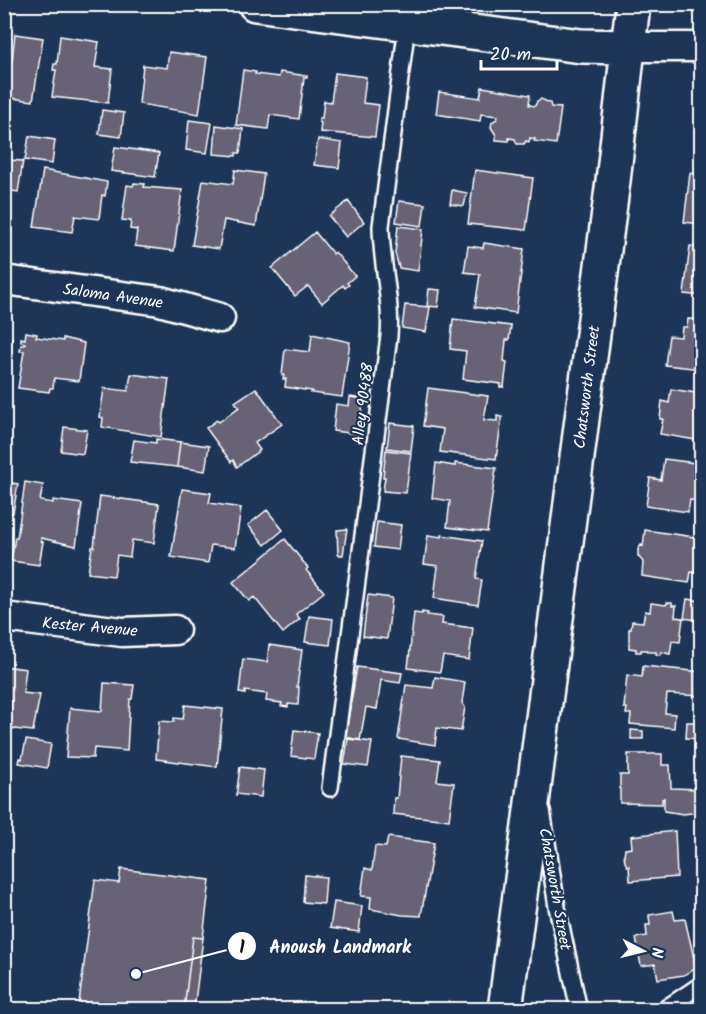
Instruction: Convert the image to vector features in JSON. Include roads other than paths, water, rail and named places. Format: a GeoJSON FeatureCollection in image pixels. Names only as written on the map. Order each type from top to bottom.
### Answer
{"type":"FeatureCollection","features":[{"type":"Feature","properties":{"kind":"main road"},"geometry":{"type":"LineString","coordinates":[[255,4],[365,12],[407,25],[581,46],[628,47]]}},
{"type":"Feature","properties":{"kind":"main road","name":"Chatsworth Street"},"geometry":{"type":"LineString","coordinates":[[505,1010],[613,181],[633,4]]}},
{"type":"Feature","properties":{"kind":"street"},"geometry":{"type":"LineString","coordinates":[[628,47],[702,47]]}},
{"type":"Feature","properties":{"kind":"street","name":"Saloma Avenue"},"geometry":{"type":"LineString","coordinates":[[4,280],[160,301],[220,318]]}},
{"type":"Feature","properties":{"kind":"street","name":"Kester Avenue"},"geometry":{"type":"LineString","coordinates":[[4,617],[122,632],[175,630]]}},
{"type":"Feature","properties":{"kind":"lane","name":"Alley 90488"},"geometry":{"type":"LineString","coordinates":[[330,788],[389,336],[390,322],[381,226],[407,25]]}},
{"type":"Feature","properties":{"kind":"lane","name":"Chatsworth Street"},"geometry":{"type":"LineString","coordinates":[[537,768],[557,907],[579,1010]]}},
{"type":"Feature","properties":{"kind":"lane"},"geometry":{"type":"LineString","coordinates":[[663,1010],[702,984]]}},
{"type":"Feature","properties":{"kind":"place","name":"Anoush Landmark"},"geometry":{"type":"Point","coordinates":[136,974]}}]}
